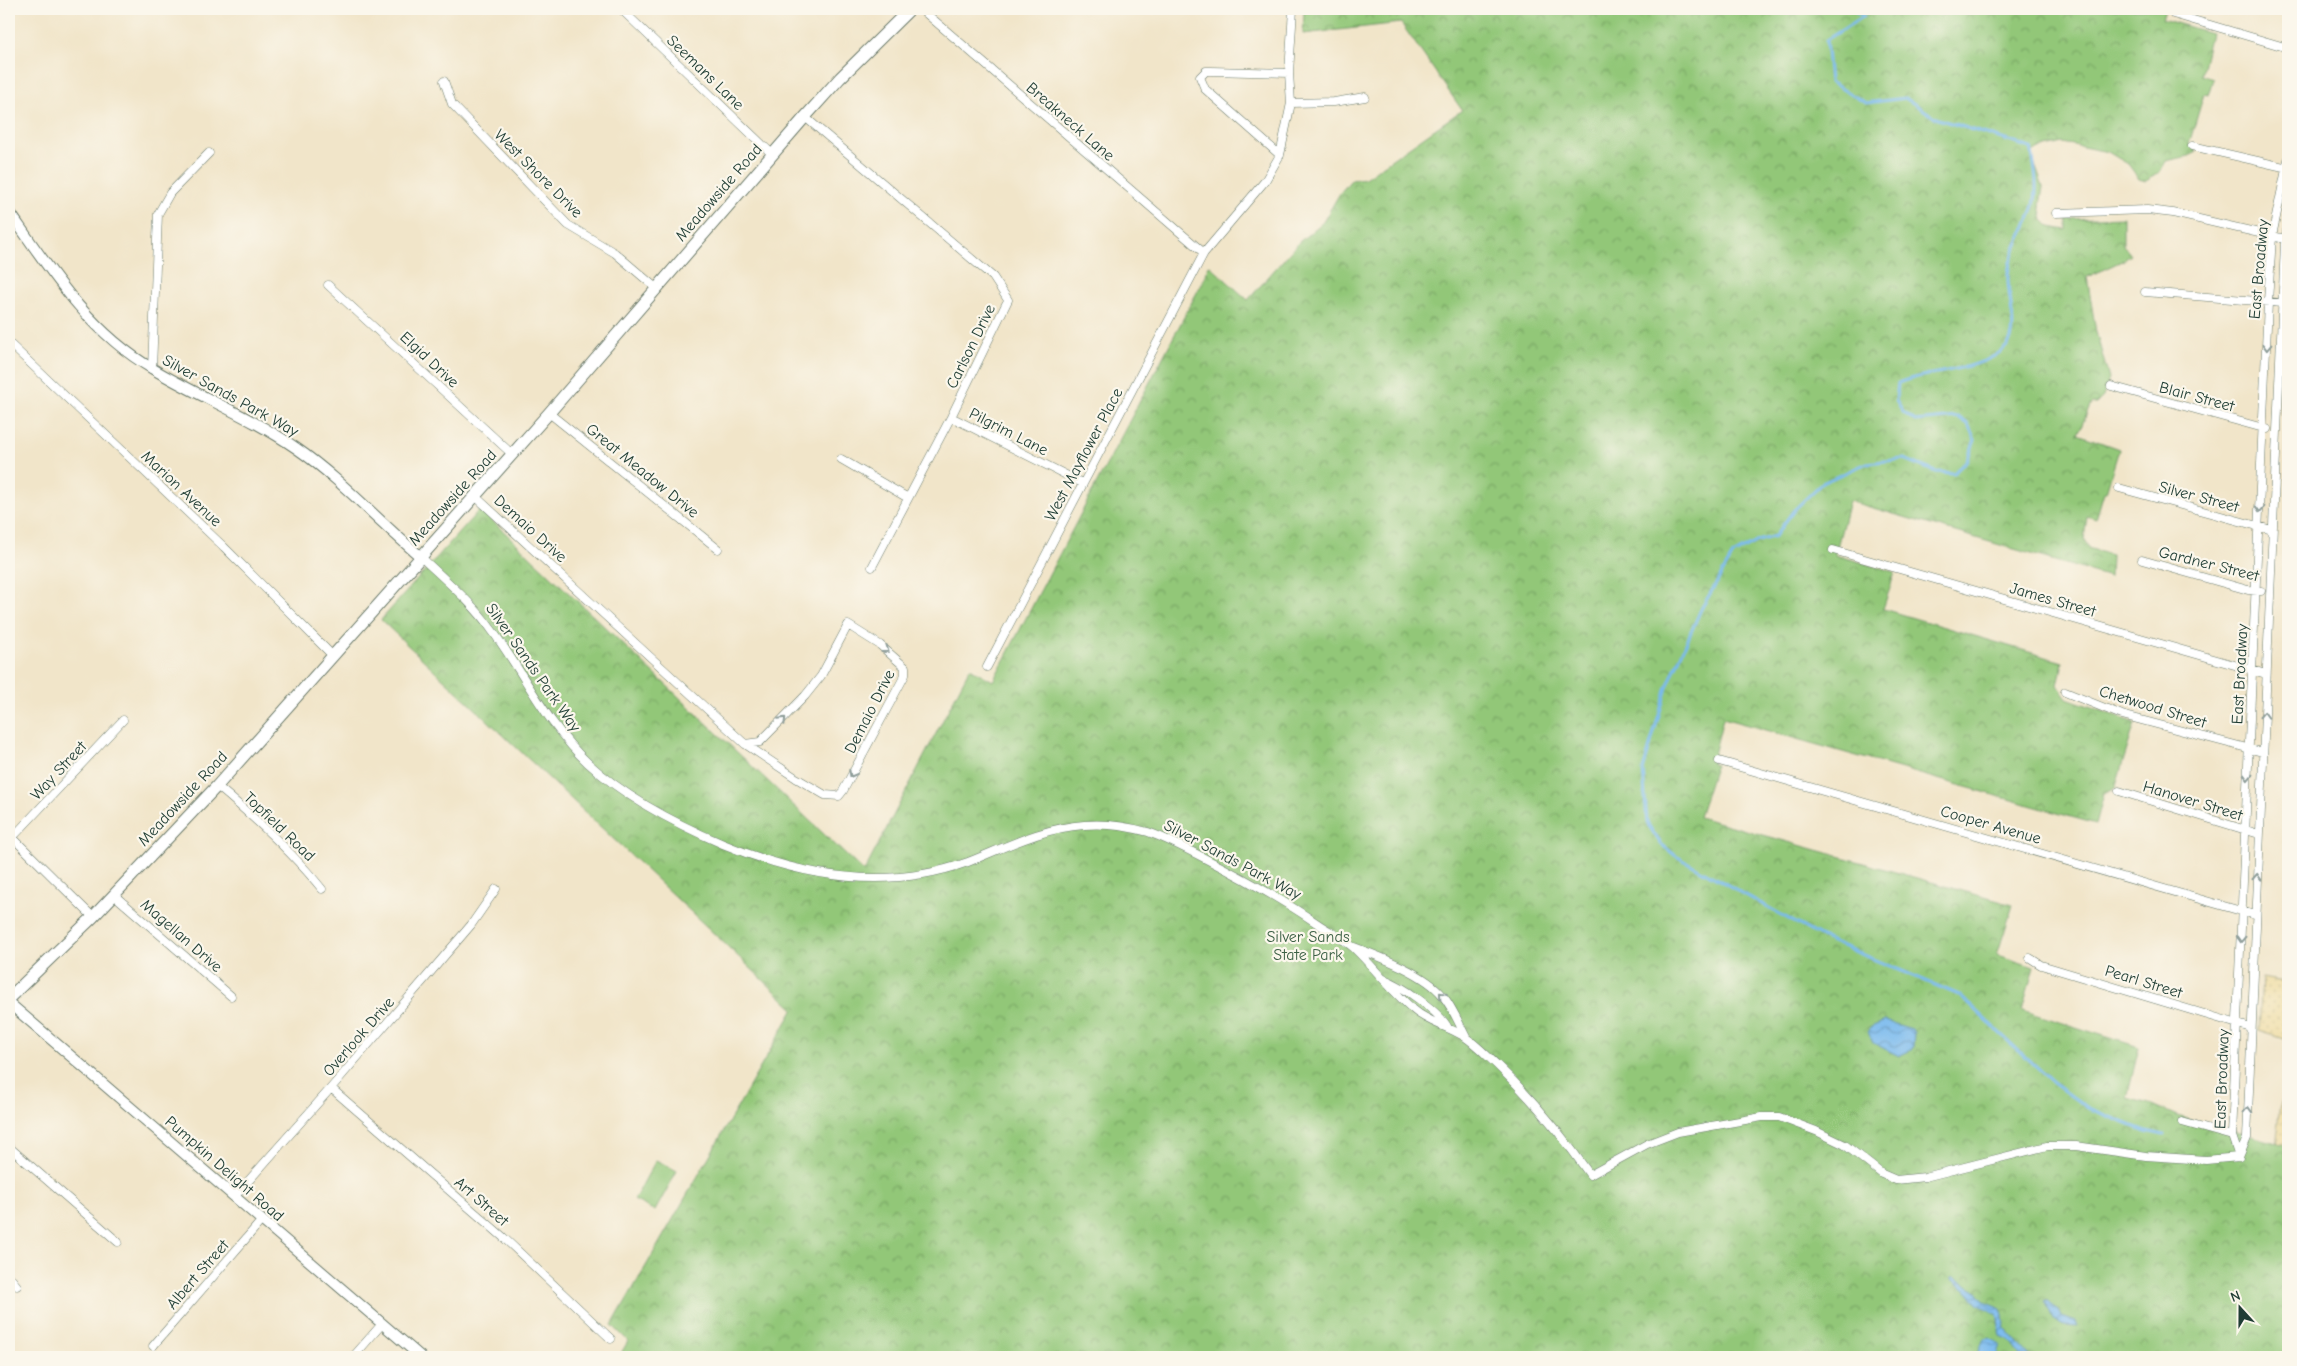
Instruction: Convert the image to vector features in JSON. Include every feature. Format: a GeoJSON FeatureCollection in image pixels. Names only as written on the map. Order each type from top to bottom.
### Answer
{"type":"FeatureCollection","features":[{"type":"Feature","properties":{"kind":"main road","name":"Meadowside Road"},"geometry":{"type":"LineString","coordinates":[[9,998],[93,917],[217,786],[549,413],[805,117],[840,78],[910,9]]}},
{"type":"Feature","properties":{"kind":"street","name":"Seemans Lane"},"geometry":{"type":"LineString","coordinates":[[621,9],[772,154]]}},
{"type":"Feature","properties":{"kind":"street","name":"Breakneck Lane"},"geometry":{"type":"LineString","coordinates":[[921,9],[1204,254]]}},
{"type":"Feature","properties":{"kind":"street","name":"West Mayflower Place"},"geometry":{"type":"LineString","coordinates":[[987,668],[1082,483],[1204,254],[1265,181],[1280,155],[1291,103],[1289,73],[1293,9]]}},
{"type":"Feature","properties":{"kind":"street"},"geometry":{"type":"LineString","coordinates":[[2173,14],[2288,48]]}},
{"type":"Feature","properties":{"kind":"street"},"geometry":{"type":"LineString","coordinates":[[1280,155],[1205,89],[1200,77],[1206,71],[1289,73]]}},
{"type":"Feature","properties":{"kind":"street","name":"West Shore Drive"},"geometry":{"type":"LineString","coordinates":[[444,81],[452,104],[568,225],[615,253],[656,288]]}},
{"type":"Feature","properties":{"kind":"street"},"geometry":{"type":"LineString","coordinates":[[1291,103],[1334,102],[1365,97]]}},
{"type":"Feature","properties":{"kind":"street","name":"Carlson Drive"},"geometry":{"type":"LineString","coordinates":[[805,117],[993,277],[1008,300],[950,418],[872,567]]}},
{"type":"Feature","properties":{"kind":"street"},"geometry":{"type":"LineString","coordinates":[[2192,146],[2287,165]]}},
{"type":"Feature","properties":{"kind":"street"},"geometry":{"type":"LineString","coordinates":[[152,369],[156,220],[170,193],[209,152]]}},
{"type":"Feature","properties":{"kind":"street","name":"East Broadway"},"geometry":{"type":"LineString","coordinates":[[2239,1157],[2232,1136],[2268,302],[2272,236],[2287,165]]}},
{"type":"Feature","properties":{"kind":"street"},"geometry":{"type":"LineString","coordinates":[[2056,213],[2147,210],[2173,213],[2286,239]]}},
{"type":"Feature","properties":{"kind":"street","name":"Silver Sands Park Way"},"geometry":{"type":"LineString","coordinates":[[9,211],[76,305],[101,330],[152,369],[270,431],[310,458],[421,557],[481,616],[548,716],[586,761],[609,781],[638,800],[723,844],[773,862],[815,874],[849,879],[881,879],[929,874],[1053,830],[1082,825],[1123,826],[1168,840],[1219,865],[1294,908],[1352,947],[1416,974],[1437,990],[1453,1011],[1466,1038]]}},
{"type":"Feature","properties":{"kind":"street","name":"East Broadway"},"geometry":{"type":"LineString","coordinates":[[2239,1157],[2247,1138],[2268,591],[2282,303],[2288,226]]}},
{"type":"Feature","properties":{"kind":"street","name":"Elgid Drive"},"geometry":{"type":"LineString","coordinates":[[328,285],[512,454]]}},
{"type":"Feature","properties":{"kind":"street"},"geometry":{"type":"LineString","coordinates":[[2145,292],[2282,303]]}},
{"type":"Feature","properties":{"kind":"street","name":"Marion Avenue"},"geometry":{"type":"LineString","coordinates":[[9,343],[224,547],[333,656]]}},
{"type":"Feature","properties":{"kind":"street","name":"Blair Street"},"geometry":{"type":"LineString","coordinates":[[2111,386],[2276,432]]}},
{"type":"Feature","properties":{"kind":"street","name":"Great Meadow Drive"},"geometry":{"type":"LineString","coordinates":[[549,413],[718,549]]}},
{"type":"Feature","properties":{"kind":"street","name":"Pilgrim Lane"},"geometry":{"type":"LineString","coordinates":[[950,418],[1082,483]]}},
{"type":"Feature","properties":{"kind":"street"},"geometry":{"type":"LineString","coordinates":[[841,459],[908,498]]}},
{"type":"Feature","properties":{"kind":"street","name":"Silver Street"},"geometry":{"type":"LineString","coordinates":[[2119,488],[2272,530]]}},
{"type":"Feature","properties":{"kind":"street","name":"Demaio Drive"},"geometry":{"type":"LineString","coordinates":[[475,496],[745,744],[783,770],[826,795],[839,796],[905,675],[905,667],[900,660],[848,625],[821,676],[805,696],[760,742],[745,744]]}},
{"type":"Feature","properties":{"kind":"street","name":"James Street"},"geometry":{"type":"LineString","coordinates":[[1833,550],[2266,674]]}},
{"type":"Feature","properties":{"kind":"street","name":"Gardner Street"},"geometry":{"type":"LineString","coordinates":[[2142,560],[2248,590],[2268,591]]}},
{"type":"Feature","properties":{"kind":"street","name":"Chetwood Street"},"geometry":{"type":"LineString","coordinates":[[2065,692],[2122,714],[2262,752]]}},
{"type":"Feature","properties":{"kind":"street","name":"Way Street"},"geometry":{"type":"LineString","coordinates":[[11,836],[123,720]]}},
{"type":"Feature","properties":{"kind":"street","name":"Cooper Avenue"},"geometry":{"type":"LineString","coordinates":[[1719,761],[2255,915]]}},
{"type":"Feature","properties":{"kind":"street","name":"Topfield Road"},"geometry":{"type":"LineString","coordinates":[[217,786],[262,824],[301,864],[322,889]]}},
{"type":"Feature","properties":{"kind":"street","name":"Hanover Street"},"geometry":{"type":"LineString","coordinates":[[2119,791],[2259,834]]}},
{"type":"Feature","properties":{"kind":"street"},"geometry":{"type":"LineString","coordinates":[[11,836],[93,917]]}},
{"type":"Feature","properties":{"kind":"street","name":"Overlook Drive"},"geometry":{"type":"LineString","coordinates":[[235,1196],[471,925],[496,889]]}},
{"type":"Feature","properties":{"kind":"street","name":"Magellan Drive"},"geometry":{"type":"LineString","coordinates":[[114,895],[232,996]]}},
{"type":"Feature","properties":{"kind":"street","name":"Silver Sands Park Way"},"geometry":{"type":"LineString","coordinates":[[1352,947],[1382,978],[1392,982],[1418,1000],[1445,1023],[1448,1028],[1466,1038],[1541,1109],[1561,1132],[1590,1175],[1647,1144],[1678,1132],[1762,1117],[1779,1117],[1816,1130],[1845,1145],[1882,1174],[1896,1180],[1925,1177],[2047,1146],[2076,1146],[2119,1153],[2196,1160],[2221,1160],[2239,1157]]}},
{"type":"Feature","properties":{"kind":"street","name":"Pearl Street"},"geometry":{"type":"LineString","coordinates":[[2030,958],[2041,964],[2251,1028]]}},
{"type":"Feature","properties":{"kind":"street","name":"Pumpkin Delight Road"},"geometry":{"type":"LineString","coordinates":[[9,1002],[421,1357]]}},
{"type":"Feature","properties":{"kind":"street","name":"Art Street"},"geometry":{"type":"LineString","coordinates":[[331,1088],[503,1237],[611,1340]]}},
{"type":"Feature","properties":{"kind":"street"},"geometry":{"type":"LineString","coordinates":[[2182,1122],[2232,1136]]}},
{"type":"Feature","properties":{"kind":"street"},"geometry":{"type":"LineString","coordinates":[[9,1147],[118,1242]]}},
{"type":"Feature","properties":{"kind":"street","name":"Albert Street"},"geometry":{"type":"LineString","coordinates":[[153,1346],[262,1220]]}},
{"type":"Feature","properties":{"kind":"street"},"geometry":{"type":"LineString","coordinates":[[9,1276],[17,1286]]}},
{"type":"Feature","properties":{"kind":"street"},"geometry":{"type":"LineString","coordinates":[[353,1357],[382,1324]]}},
{"type":"Feature","properties":{"kind":"sand"},"geometry":{"type":"Polygon","coordinates":[[[2262,978],[2288,983],[2288,1040],[2259,1031],[2262,978]]]}},
{"type":"Feature","properties":{"kind":"sand"},"geometry":{"type":"Polygon","coordinates":[[[2288,1043],[2288,1158],[2275,1155],[2288,1043]]]}},
{"type":"Feature","properties":{"kind":"green space","name":"Silver Sands State Park"},"geometry":{"type":"Polygon","coordinates":[[[1304,9],[2165,9],[2162,19],[2211,33],[2201,75],[2213,79],[2208,95],[2204,94],[2189,144],[2197,152],[2189,156],[2166,161],[2160,172],[2146,181],[2139,179],[2128,164],[2108,152],[2063,143],[2039,149],[2031,154],[2043,187],[2040,205],[2043,220],[2050,227],[2067,230],[2067,219],[2123,217],[2123,245],[2131,255],[2087,277],[2096,332],[2109,379],[2103,397],[2096,404],[2091,404],[2078,434],[2119,449],[2096,519],[2087,516],[2084,539],[2088,548],[2111,555],[2110,577],[1849,501],[1835,555],[1895,572],[1883,609],[2063,662],[2058,685],[2067,698],[2135,723],[2115,788],[2104,794],[2096,824],[1723,718],[1712,763],[1716,764],[1699,817],[2013,905],[1997,955],[2034,967],[2022,1010],[2139,1047],[2127,1098],[2153,1105],[2177,1116],[2288,1146],[2288,1357],[619,1357],[628,1341],[612,1325],[794,1009],[381,620],[480,509],[864,872],[970,668],[993,681],[1205,277],[1209,265],[1248,300],[1298,243],[1323,222],[1340,193],[1351,180],[1365,178],[1462,110],[1401,23],[1303,34],[1304,9]]]}},
{"type":"Feature","properties":{"kind":"green space"},"geometry":{"type":"Polygon","coordinates":[[[656,1160],[677,1171],[655,1211],[634,1200],[656,1160]]]}},
{"type":"Feature","properties":{"kind":"water"},"geometry":{"type":"Polygon","coordinates":[[[1885,1021],[1912,1029],[1914,1033],[1913,1049],[1899,1056],[1873,1043],[1868,1032],[1871,1027],[1885,1021]]]}},
{"type":"Feature","properties":{"kind":"water"},"geometry":{"type":"Polygon","coordinates":[[[1954,1277],[1976,1290],[1985,1301],[2002,1308],[2005,1329],[2031,1357],[2022,1357],[2010,1341],[2001,1337],[1997,1314],[1979,1305],[1968,1291],[1951,1279],[1954,1277]]]}},
{"type":"Feature","properties":{"kind":"water"},"geometry":{"type":"Polygon","coordinates":[[[2045,1301],[2049,1301],[2062,1316],[2076,1321],[2078,1326],[2064,1325],[2053,1320],[2045,1301]]]}},
{"type":"Feature","properties":{"kind":"water"},"geometry":{"type":"Polygon","coordinates":[[[1990,1337],[2000,1346],[1996,1357],[1980,1357],[1979,1351],[1984,1338],[1990,1337]]]}},
{"type":"Feature","properties":{"kind":"waterway"},"geometry":{"type":"LineString","coordinates":[[1851,9],[1864,16],[1826,40],[1830,82],[1866,103],[1905,98],[1938,119],[2031,148],[2036,194],[2033,209],[2015,248],[2008,273],[2013,323],[2010,340],[2006,347],[1983,362],[1911,378],[1898,383],[1896,401],[1903,412],[1915,421],[1958,417],[1968,424],[1975,440],[1967,460],[1954,473],[1936,472],[1904,459],[1867,463],[1822,483],[1794,510],[1775,536],[1758,541],[1733,555],[1701,609],[1667,687],[1643,770],[1647,823],[1661,844],[1676,856],[1821,937],[1959,995],[2053,1083],[2088,1108],[2146,1131],[2164,1135]]}}]}
